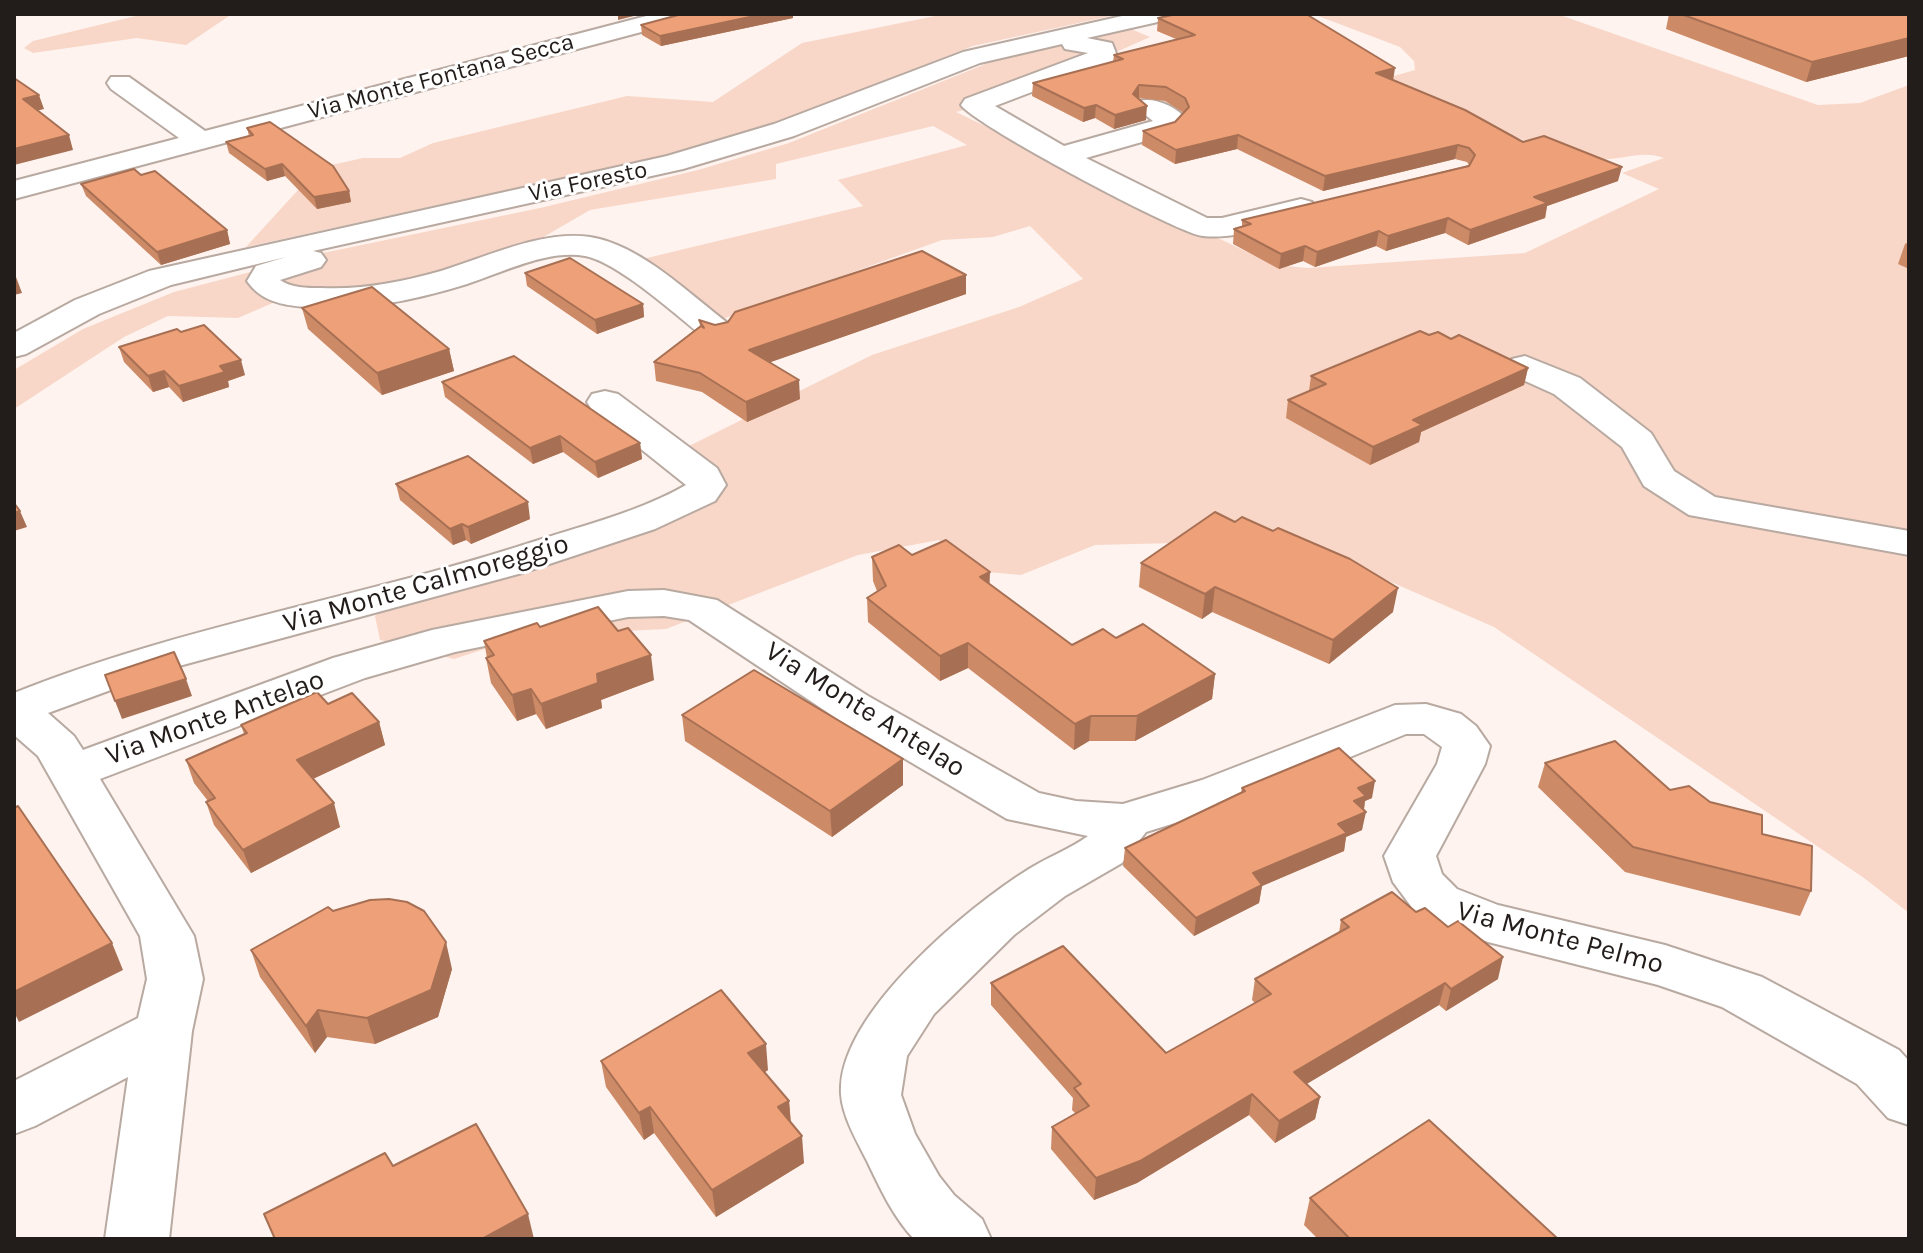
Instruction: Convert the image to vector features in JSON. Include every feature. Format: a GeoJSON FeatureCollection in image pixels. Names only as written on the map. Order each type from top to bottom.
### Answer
{"type":"FeatureCollection","features":[{"type":"Feature","properties":{"kind":"street","name":"Via Monte Fontana Secca"},"geometry":{"type":"LineString","coordinates":[[14,190],[682,14]]}},
{"type":"Feature","properties":{"kind":"street"},"geometry":{"type":"LineString","coordinates":[[928,72],[973,72],[1074,44],[1125,41],[1157,24]]}},
{"type":"Feature","properties":{"kind":"street","name":"Via Foresto"},"geometry":{"type":"LineString","coordinates":[[14,347],[126,289],[243,257],[614,178],[728,149],[831,112],[928,72],[1020,44],[1157,24]]}},
{"type":"Feature","properties":{"kind":"street"},"geometry":{"type":"LineString","coordinates":[[1074,44],[1103,48],[1104,56],[974,105],[1060,156],[1202,227],[1222,227],[1324,203]]}},
{"type":"Feature","properties":{"kind":"street"},"geometry":{"type":"LineString","coordinates":[[120,83],[201,141]]}},
{"type":"Feature","properties":{"kind":"street"},"geometry":{"type":"LineString","coordinates":[[1060,156],[1163,127],[1172,119],[1148,107]]}},
{"type":"Feature","properties":{"kind":"street"},"geometry":{"type":"LineString","coordinates":[[370,229],[364,241],[351,249],[267,273],[263,281],[269,289],[282,295],[322,299],[382,295],[558,249],[590,247],[617,260],[717,331]]}},
{"type":"Feature","properties":{"kind":"street"},"geometry":{"type":"LineString","coordinates":[[1525,367],[1567,386],[1638,441],[1658,478],[1703,507],[1909,543]]}},
{"type":"Feature","properties":{"kind":"street","name":"Via Monte Calmoreggio"},"geometry":{"type":"LineString","coordinates":[[14,713],[131,665],[387,600],[545,552],[701,493],[706,485],[703,476],[605,402]]}},
{"type":"Feature","properties":{"kind":"street","name":"Via Monte Antelao"},"geometry":{"type":"LineString","coordinates":[[73,771],[349,668],[434,644],[628,604],[664,603],[702,609],[852,707],[1025,807],[1076,818],[1124,821]]}},
{"type":"Feature","properties":{"kind":"street"},"geometry":{"type":"LineString","coordinates":[[14,713],[38,728],[57,747],[167,936],[175,979],[163,1031],[137,1239]]}},
{"type":"Feature","properties":{"kind":"street","name":"Via Monte Pelmo"},"geometry":{"type":"LineString","coordinates":[[1124,821],[1219,792],[1395,720],[1415,717],[1436,719],[1456,731],[1466,746],[1461,764],[1429,816],[1410,856],[1419,882],[1438,903],[1488,922],[1665,966],[1742,992],[1878,1067],[1909,1101]]}},
{"type":"Feature","properties":{"kind":"street"},"geometry":{"type":"LineString","coordinates":[[1025,807],[1052,842],[1052,867],[1047,882]]}},
{"type":"Feature","properties":{"kind":"street"},"geometry":{"type":"LineString","coordinates":[[959,1239],[925,1207],[885,1136],[869,1086],[883,1041],[926,981],[1047,882],[1111,845],[1120,836],[1124,821]]}},
{"type":"Feature","properties":{"kind":"street"},"geometry":{"type":"LineString","coordinates":[[14,1109],[163,1031]]}},
{"type":"Feature","properties":{"kind":"shaded area"},"geometry":{"type":"Polygon","coordinates":[[[144,14],[232,14],[186,45],[137,38],[33,53],[24,48],[33,41],[144,14]]]}},
{"type":"Feature","properties":{"kind":"shaded area"},"geometry":{"type":"Polygon","coordinates":[[[945,14],[1120,14],[973,46],[757,130],[672,154],[246,247],[298,190],[305,171],[363,158],[400,158],[433,143],[627,96],[713,102],[802,43],[945,14]]]}},
{"type":"Feature","properties":{"kind":"shaded area"},"geometry":{"type":"Polygon","coordinates":[[[1313,14],[1557,14],[1818,105],[1860,103],[1909,85],[1909,913],[1864,878],[1494,627],[1295,540],[1095,545],[1021,575],[976,571],[939,540],[858,555],[666,629],[524,636],[454,659],[380,640],[375,616],[405,592],[649,512],[688,481],[687,447],[872,355],[1019,307],[1083,279],[1030,226],[993,237],[942,240],[717,321],[622,264],[863,206],[838,180],[967,145],[933,126],[776,164],[776,179],[590,210],[509,257],[518,266],[449,285],[337,292],[305,289],[238,318],[168,316],[124,337],[14,409],[14,370],[83,329],[174,292],[323,253],[540,208],[698,170],[789,143],[1003,57],[1131,29],[1150,37],[1020,95],[956,112],[1274,265],[1308,268],[1525,253],[1659,189],[1622,173],[1664,158],[1646,155],[1587,158],[1509,135],[1387,78],[1415,70],[1414,61],[1400,47],[1313,14]]]}},
{"type":"Feature","properties":{"kind":"building"},"geometry":{"type":"Polygon","coordinates":[[[682,14],[764,14],[660,36],[641,25],[682,14]]]}},
{"type":"Feature","properties":{"kind":"building"},"geometry":{"type":"Polygon","coordinates":[[[1177,14],[1306,14],[1395,68],[1376,73],[1465,110],[1523,142],[1544,136],[1622,167],[1534,197],[1548,203],[1470,230],[1448,218],[1388,236],[1379,231],[1317,252],[1305,246],[1281,254],[1234,229],[1251,224],[1242,220],[1469,166],[1475,155],[1469,148],[1458,145],[1325,176],[1238,135],[1176,150],[1143,131],[1175,122],[1189,107],[1185,98],[1166,87],[1139,85],[1133,94],[1147,106],[1115,115],[1096,105],[1084,108],[1033,83],[1123,59],[1114,55],[1195,35],[1158,18],[1177,14]]]}},
{"type":"Feature","properties":{"kind":"building"},"geometry":{"type":"Polygon","coordinates":[[[1681,14],[1909,14],[1909,38],[1812,62],[1681,14]]]}},
{"type":"Feature","properties":{"kind":"building"},"geometry":{"type":"Polygon","coordinates":[[[14,78],[39,95],[23,99],[69,135],[14,149],[14,78]]]}},
{"type":"Feature","properties":{"kind":"building"},"geometry":{"type":"Polygon","coordinates":[[[270,122],[333,166],[349,191],[314,197],[282,164],[265,169],[226,142],[253,135],[247,128],[270,122]]]}},
{"type":"Feature","properties":{"kind":"building"},"geometry":{"type":"Polygon","coordinates":[[[134,169],[141,175],[155,171],[227,230],[157,252],[81,184],[134,169]]]}},
{"type":"Feature","properties":{"kind":"building"},"geometry":{"type":"Polygon","coordinates":[[[922,251],[966,275],[749,350],[799,380],[746,402],[700,373],[654,362],[701,326],[704,328],[699,320],[715,325],[728,322],[735,312],[922,251]]]}},
{"type":"Feature","properties":{"kind":"building"},"geometry":{"type":"Polygon","coordinates":[[[570,258],[643,304],[595,320],[525,273],[570,258]]]}},
{"type":"Feature","properties":{"kind":"building"},"geometry":{"type":"Polygon","coordinates":[[[372,287],[449,349],[377,373],[302,308],[372,287]]]}},
{"type":"Feature","properties":{"kind":"building"},"geometry":{"type":"Polygon","coordinates":[[[204,325],[241,360],[220,366],[225,372],[179,386],[164,371],[148,376],[119,347],[177,329],[181,332],[204,325]]]}},
{"type":"Feature","properties":{"kind":"building"},"geometry":{"type":"Polygon","coordinates":[[[1420,331],[1429,335],[1438,332],[1451,339],[1459,335],[1528,368],[1413,420],[1422,425],[1373,447],[1288,400],[1326,384],[1311,376],[1420,331]]]}},
{"type":"Feature","properties":{"kind":"building"},"geometry":{"type":"Polygon","coordinates":[[[514,356],[640,443],[595,462],[560,436],[530,448],[442,382],[514,356]]]}},
{"type":"Feature","properties":{"kind":"building"},"geometry":{"type":"Polygon","coordinates":[[[468,456],[528,502],[468,527],[462,524],[450,529],[396,484],[468,456]]]}},
{"type":"Feature","properties":{"kind":"building"},"geometry":{"type":"Polygon","coordinates":[[[1215,512],[1235,522],[1242,517],[1273,531],[1278,528],[1350,559],[1398,588],[1333,640],[1215,587],[1205,594],[1141,563],[1215,512]]]}},
{"type":"Feature","properties":{"kind":"building"},"geometry":{"type":"Polygon","coordinates":[[[946,540],[990,572],[980,577],[1072,645],[1103,629],[1116,638],[1143,624],[1215,674],[1137,716],[1091,716],[1075,724],[968,643],[940,656],[867,598],[886,586],[872,557],[899,545],[912,555],[946,540]]]}},
{"type":"Feature","properties":{"kind":"building"},"geometry":{"type":"Polygon","coordinates":[[[598,607],[618,631],[628,628],[651,655],[597,674],[598,683],[541,704],[531,689],[512,695],[486,658],[494,655],[484,641],[537,623],[540,627],[598,607]]]}},
{"type":"Feature","properties":{"kind":"building"},"geometry":{"type":"Polygon","coordinates":[[[174,652],[186,679],[115,701],[105,675],[174,652]]]}},
{"type":"Feature","properties":{"kind":"building"},"geometry":{"type":"Polygon","coordinates":[[[754,670],[903,759],[830,811],[682,715],[754,670]]]}},
{"type":"Feature","properties":{"kind":"building"},"geometry":{"type":"Polygon","coordinates":[[[317,692],[328,704],[352,693],[379,722],[297,760],[334,803],[243,850],[206,802],[215,798],[186,760],[247,733],[241,725],[317,692]]]}},
{"type":"Feature","properties":{"kind":"building"},"geometry":{"type":"Polygon","coordinates":[[[1615,741],[1670,790],[1689,786],[1710,802],[1762,815],[1762,834],[1812,846],[1811,891],[1633,847],[1545,763],[1615,741]]]}},
{"type":"Feature","properties":{"kind":"building"},"geometry":{"type":"Polygon","coordinates":[[[1339,748],[1375,781],[1358,788],[1366,796],[1354,801],[1366,812],[1338,824],[1347,833],[1253,873],[1262,885],[1196,918],[1125,848],[1245,791],[1242,788],[1339,748]]]}},
{"type":"Feature","properties":{"kind":"building"},"geometry":{"type":"Polygon","coordinates":[[[18,806],[112,943],[14,992],[14,808],[18,806]]]}},
{"type":"Feature","properties":{"kind":"building"},"geometry":{"type":"Polygon","coordinates":[[[1392,892],[1416,912],[1425,908],[1448,927],[1458,921],[1503,957],[1451,989],[1445,983],[1294,1072],[1320,1097],[1279,1121],[1252,1094],[1140,1161],[1096,1178],[1052,1127],[1089,1106],[1074,1088],[1081,1084],[991,983],[1063,946],[1166,1053],[1271,994],[1255,979],[1349,927],[1341,920],[1392,892]]]}},
{"type":"Feature","properties":{"kind":"building"},"geometry":{"type":"Polygon","coordinates":[[[370,900],[407,902],[424,911],[446,942],[431,990],[367,1018],[318,1010],[306,1026],[251,950],[328,907],[333,911],[370,900]]]}},
{"type":"Feature","properties":{"kind":"building"},"geometry":{"type":"Polygon","coordinates":[[[721,990],[766,1044],[748,1053],[789,1101],[778,1107],[802,1136],[712,1190],[650,1107],[639,1113],[601,1061],[721,990]]]}},
{"type":"Feature","properties":{"kind":"building"},"geometry":{"type":"Polygon","coordinates":[[[1429,1120],[1558,1239],[1350,1239],[1310,1198],[1429,1120]]]}},
{"type":"Feature","properties":{"kind":"building"},"geometry":{"type":"Polygon","coordinates":[[[476,1124],[528,1214],[482,1239],[275,1239],[264,1214],[385,1153],[393,1166],[476,1124]]]}}]}
